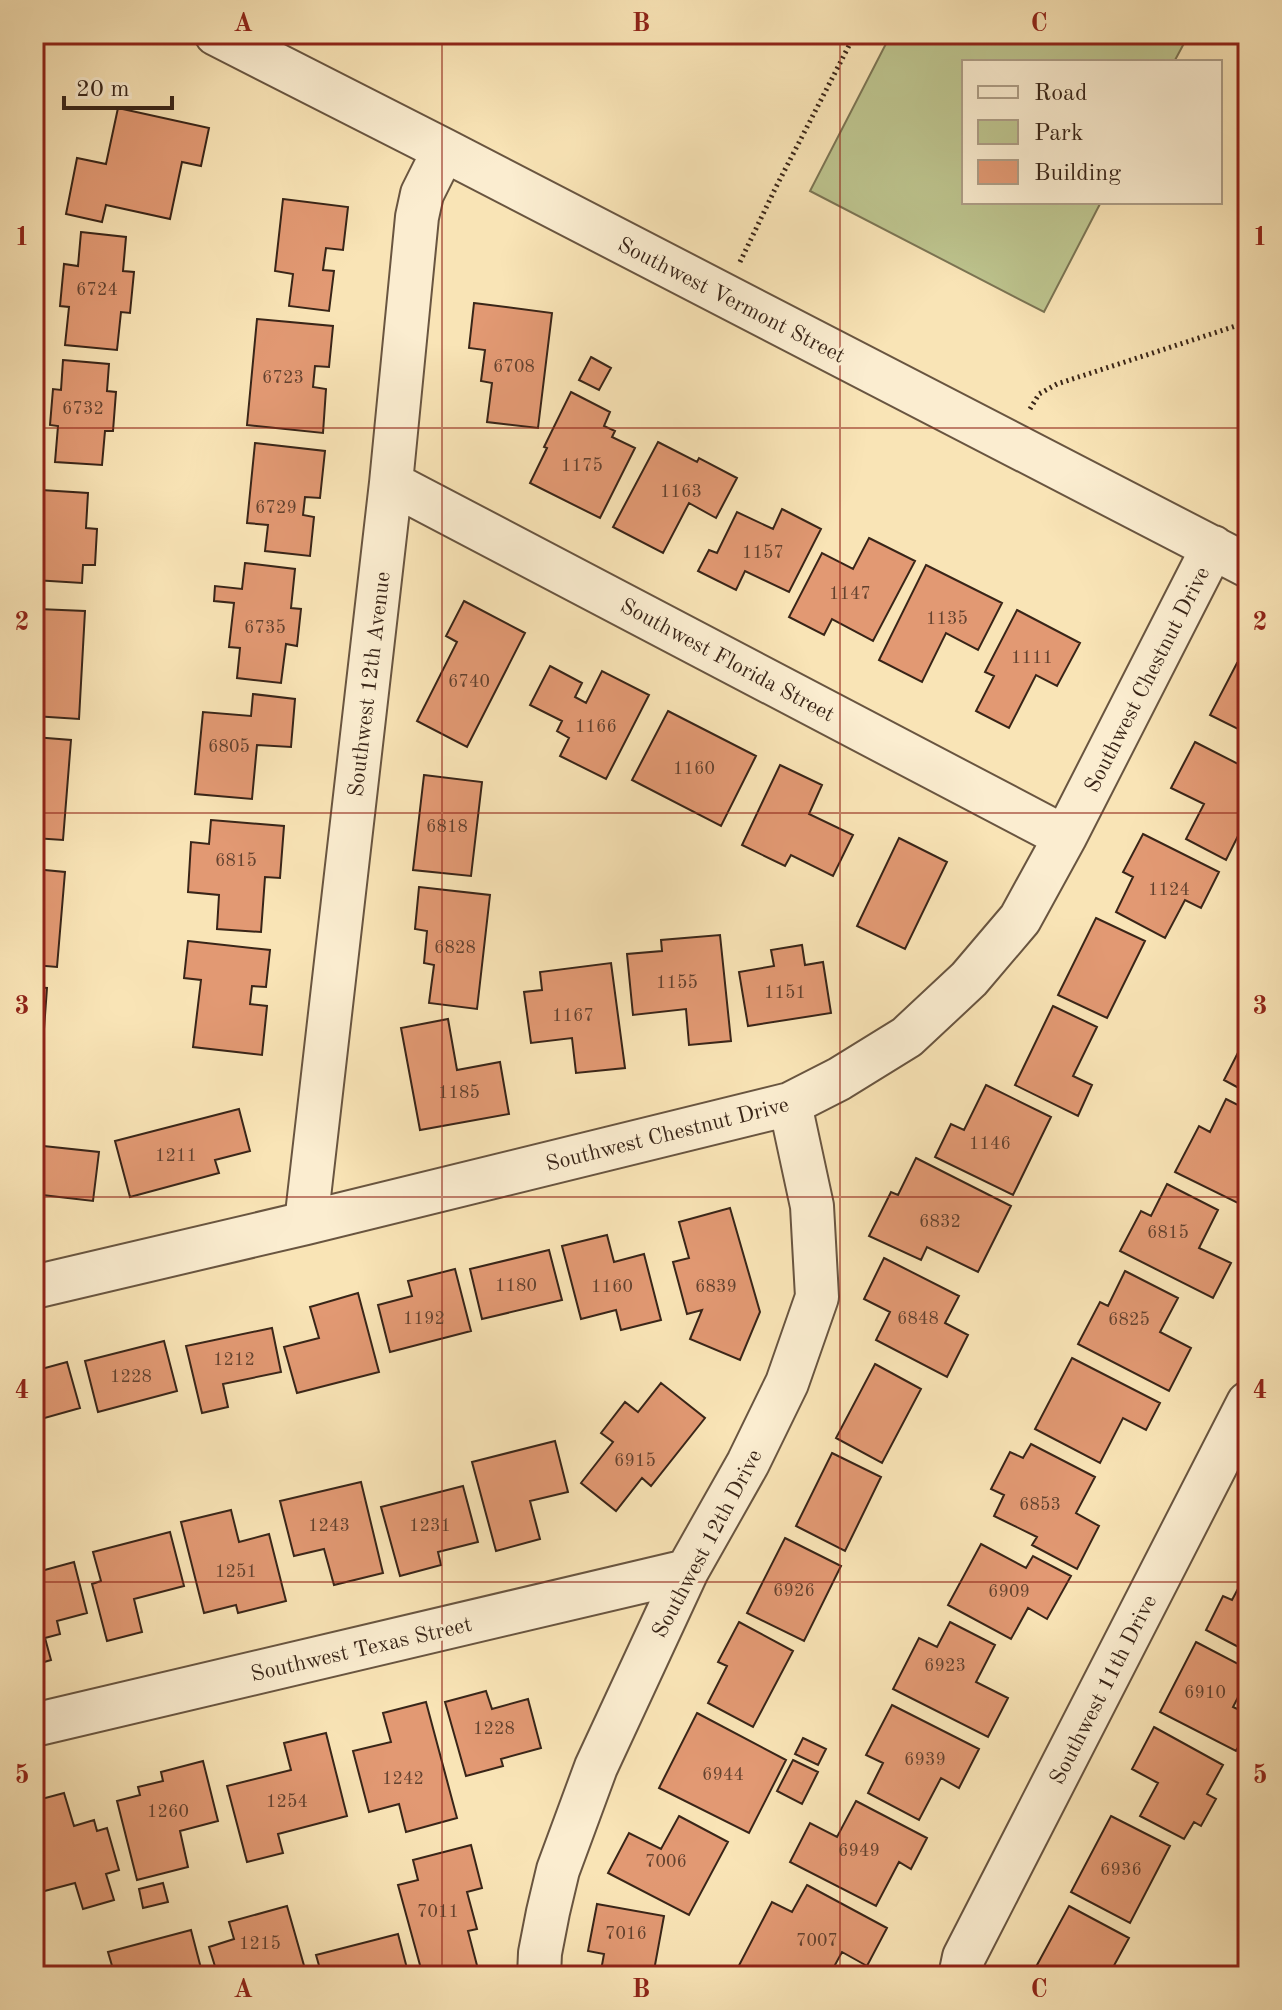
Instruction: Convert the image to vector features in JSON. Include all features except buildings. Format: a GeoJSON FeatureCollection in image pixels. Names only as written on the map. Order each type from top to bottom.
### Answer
{"type":"FeatureCollection","features":[{"type":"Feature","properties":{"kind":"street","name":"Southwest Vermont Street"},"geometry":{"type":"LineString","coordinates":[[216,34],[1230,557]]}},
{"type":"Feature","properties":{"kind":"street","name":"Southwest 12th Avenue"},"geometry":{"type":"LineString","coordinates":[[306,1223],[391,483],[417,217],[422,194],[444,150]]}},
{"type":"Feature","properties":{"kind":"street","name":"Southwest Florida Street"},"geometry":{"type":"LineString","coordinates":[[391,483],[1065,837]]}},
{"type":"Feature","properties":{"kind":"street","name":"Southwest Chestnut Drive"},"geometry":{"type":"LineString","coordinates":[[34,1287],[790,1104],[839,1079],[907,1037],[969,979],[1020,919],[1230,557]]}},
{"type":"Feature","properties":{"kind":"street","name":"Southwest 12th Drive"},"geometry":{"type":"LineString","coordinates":[[539,1976],[540,1953],[558,1870],[596,1767],[687,1571],[748,1463],[787,1383],[817,1297],[812,1206],[790,1104]]}},
{"type":"Feature","properties":{"kind":"street","name":"Southwest 11th Drive"},"geometry":{"type":"LineString","coordinates":[[960,1976],[964,1957],[1248,1403]]}},
{"type":"Feature","properties":{"kind":"street","name":"Southwest Texas Street"},"geometry":{"type":"LineString","coordinates":[[34,1725],[687,1571]]}},
{"type":"Feature","properties":{"kind":"path"},"geometry":{"type":"LineString","coordinates":[[724,296],[855,34]]}},
{"type":"Feature","properties":{"kind":"path"},"geometry":{"type":"LineString","coordinates":[[1013,445],[1036,397],[1057,384],[1248,322]]}},
{"type":"Feature","properties":{"kind":"green space"},"geometry":{"type":"Polygon","coordinates":[[[891,34],[1189,34],[1175,60],[962,60],[962,204],[1100,204],[1044,312],[810,191],[891,34]]]}}]}
